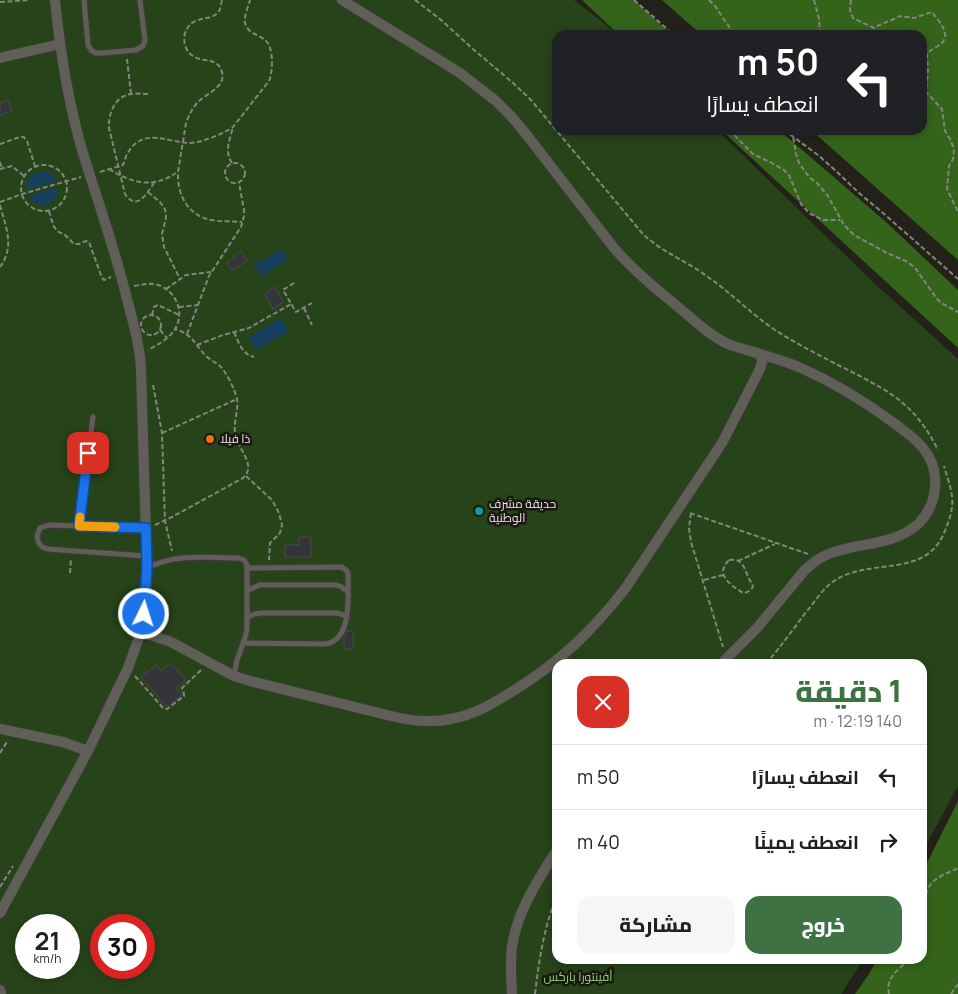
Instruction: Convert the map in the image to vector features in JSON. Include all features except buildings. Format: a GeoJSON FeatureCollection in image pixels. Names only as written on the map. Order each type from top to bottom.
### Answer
{"type":"FeatureCollection","features":[{"type":"Feature","properties":{"kind":"street"},"geometry":{"type":"LineString","coordinates":[[0,914],[88,751],[128,668],[141,632],[146,599],[145,355],[137,336],[121,274],[75,123],[67,88],[55,0]]}},
{"type":"Feature","properties":{"kind":"street"},"geometry":{"type":"LineString","coordinates":[[342,0],[442,60],[478,86],[512,117],[633,270],[714,336],[730,345],[797,367],[841,388],[912,437],[922,446],[930,458],[935,472],[936,486],[927,514],[918,524],[906,533],[893,538],[836,552],[820,558],[811,564],[758,628],[726,659]]}},
{"type":"Feature","properties":{"kind":"street"},"geometry":{"type":"LineString","coordinates":[[0,58],[60,44]]}},
{"type":"Feature","properties":{"kind":"street"},"geometry":{"type":"LineString","coordinates":[[559,659],[591,630],[609,610],[678,509],[717,450],[734,420],[762,366],[761,354]]}},
{"type":"Feature","properties":{"kind":"street"},"geometry":{"type":"LineString","coordinates":[[141,632],[171,642],[234,676],[266,686],[406,720],[436,721],[452,719],[481,710],[530,681],[552,665]]}},
{"type":"Feature","properties":{"kind":"street"},"geometry":{"type":"LineString","coordinates":[[0,729],[63,742],[88,751]]}},
{"type":"Feature","properties":{"kind":"street"},"geometry":{"type":"LineString","coordinates":[[512,994],[511,957],[516,926],[526,902],[552,858]]}},
{"type":"Feature","properties":{"kind":"street"},"geometry":{"type":"LineString","coordinates":[[0,990],[2,994]]}},
{"type":"Feature","properties":{"kind":"lane"},"geometry":{"type":"LineString","coordinates":[[84,0],[88,41],[90,48],[99,53],[138,49],[144,43],[140,0]]}},
{"type":"Feature","properties":{"kind":"lane"},"geometry":{"type":"LineString","coordinates":[[79,526],[93,417]]}},
{"type":"Feature","properties":{"kind":"lane"},"geometry":{"type":"LineString","coordinates":[[146,528],[49,525],[40,528],[37,541],[43,548],[47,549],[146,556]]}},
{"type":"Feature","properties":{"kind":"lane"},"geometry":{"type":"LineString","coordinates":[[147,568],[174,558],[241,558],[246,562],[248,568],[248,590],[246,633],[234,676]]}},
{"type":"Feature","properties":{"kind":"lane"},"geometry":{"type":"LineString","coordinates":[[243,644],[328,644],[338,637],[347,616],[348,573],[345,568],[248,568]]}},
{"type":"Feature","properties":{"kind":"lane"},"geometry":{"type":"LineString","coordinates":[[248,590],[260,585],[336,586],[342,587],[348,592]]}},
{"type":"Feature","properties":{"kind":"lane"},"geometry":{"type":"LineString","coordinates":[[247,618],[262,613],[336,613],[347,616]]}},
{"type":"Feature","properties":{"kind":"path"},"geometry":{"type":"LineString","coordinates":[[0,2],[30,0]]}},
{"type":"Feature","properties":{"kind":"path"},"geometry":{"type":"LineString","coordinates":[[222,0],[218,13],[193,22],[185,34],[185,44],[189,53],[197,58],[216,63],[223,74],[223,79],[219,86],[202,97],[192,109],[186,123],[177,180],[180,195],[193,212],[206,219],[242,222]]}},
{"type":"Feature","properties":{"kind":"path"},"geometry":{"type":"LineString","coordinates":[[0,267],[8,252],[9,242],[0,204],[22,194],[123,164],[129,150],[146,138],[153,137],[192,143],[221,134],[233,127],[269,81],[272,73],[269,44],[254,35],[245,22],[250,0]]}},
{"type":"Feature","properties":{"kind":"path"},"geometry":{"type":"LineString","coordinates":[[634,0],[668,30]]}},
{"type":"Feature","properties":{"kind":"path"},"geometry":{"type":"LineString","coordinates":[[709,0],[731,30]]}},
{"type":"Feature","properties":{"kind":"path"},"geometry":{"type":"LineString","coordinates":[[814,0],[820,30]]}},
{"type":"Feature","properties":{"kind":"path"},"geometry":{"type":"LineString","coordinates":[[851,0],[850,10],[853,18],[874,28],[900,16],[914,18],[932,12],[945,29],[945,37],[941,44],[927,53],[927,81]]}},
{"type":"Feature","properties":{"kind":"path"},"geometry":{"type":"LineString","coordinates":[[126,51],[131,94]]}},
{"type":"Feature","properties":{"kind":"path"},"geometry":{"type":"LineString","coordinates":[[927,93],[942,110],[945,131],[954,149],[953,159],[949,166],[947,189],[958,212]]}},
{"type":"Feature","properties":{"kind":"path"},"geometry":{"type":"LineString","coordinates":[[148,94],[131,94],[117,102],[109,117],[109,128],[125,194],[129,200],[139,201],[154,183]]}},
{"type":"Feature","properties":{"kind":"path"},"geometry":{"type":"LineString","coordinates":[[232,163],[228,153],[233,127]]}},
{"type":"Feature","properties":{"kind":"path"},"geometry":{"type":"LineString","coordinates":[[734,135],[753,154],[772,163],[790,175],[801,204],[809,213],[823,220],[840,220]]}},
{"type":"Feature","properties":{"kind":"path"},"geometry":{"type":"LineString","coordinates":[[793,136],[799,163],[809,177],[818,183],[828,196],[844,225],[854,234],[908,262],[916,269],[937,299],[942,304],[958,312]]}},
{"type":"Feature","properties":{"kind":"path"},"geometry":{"type":"LineString","coordinates":[[793,136],[836,171],[958,279]]}},
{"type":"Feature","properties":{"kind":"path"},"geometry":{"type":"LineString","coordinates":[[0,144],[24,137],[35,166]]}},
{"type":"Feature","properties":{"kind":"path"},"geometry":{"type":"LineString","coordinates":[[0,162],[1,169],[12,166],[24,176]]}},
{"type":"Feature","properties":{"kind":"path"},"geometry":{"type":"LineString","coordinates":[[232,163],[240,164],[245,170],[245,177],[240,183],[231,183],[225,177],[226,168],[232,163]]}},
{"type":"Feature","properties":{"kind":"path"},"geometry":{"type":"LineString","coordinates":[[42,164],[55,166],[67,181],[68,188],[64,200],[55,209],[42,211],[29,206],[25,201],[22,194],[22,182],[24,176],[35,166],[42,164]]}},
{"type":"Feature","properties":{"kind":"path"},"geometry":{"type":"LineString","coordinates":[[109,169],[137,182],[154,183],[178,172]]}},
{"type":"Feature","properties":{"kind":"path"},"geometry":{"type":"LineString","coordinates":[[186,334],[211,272],[238,233],[242,222],[244,210],[240,183]]}},
{"type":"Feature","properties":{"kind":"path"},"geometry":{"type":"LineString","coordinates":[[148,192],[165,209],[166,218],[162,234],[164,247],[180,278]]}},
{"type":"Feature","properties":{"kind":"path"},"geometry":{"type":"LineString","coordinates":[[49,211],[57,231],[74,244],[89,242],[104,280],[121,274]]}},
{"type":"Feature","properties":{"kind":"path"},"geometry":{"type":"LineString","coordinates":[[166,289],[180,278],[190,274],[211,272]]}},
{"type":"Feature","properties":{"kind":"path"},"geometry":{"type":"LineString","coordinates":[[294,283],[283,290],[296,312],[312,303]]}},
{"type":"Feature","properties":{"kind":"path"},"geometry":{"type":"LineString","coordinates":[[125,288],[155,284],[166,289],[174,297],[178,307],[179,320],[175,330],[168,338],[149,349],[145,355]]}},
{"type":"Feature","properties":{"kind":"path"},"geometry":{"type":"LineString","coordinates":[[197,345],[249,328],[291,304]]}},
{"type":"Feature","properties":{"kind":"path"},"geometry":{"type":"LineString","coordinates":[[152,315],[154,307],[158,305],[179,315]]}},
{"type":"Feature","properties":{"kind":"path"},"geometry":{"type":"LineString","coordinates":[[178,307],[198,305]]}},
{"type":"Feature","properties":{"kind":"path"},"geometry":{"type":"LineString","coordinates":[[304,308],[312,325]]}},
{"type":"Feature","properties":{"kind":"path"},"geometry":{"type":"LineString","coordinates":[[152,315],[156,316],[161,322],[160,330],[150,336],[142,328],[142,321],[152,315]]}},
{"type":"Feature","properties":{"kind":"path"},"geometry":{"type":"LineString","coordinates":[[160,330],[168,338]]}},
{"type":"Feature","properties":{"kind":"path"},"geometry":{"type":"LineString","coordinates":[[146,528],[164,521],[246,476],[249,471],[249,465],[235,434],[237,399],[223,370],[218,364],[207,358],[186,334],[175,330]]}},
{"type":"Feature","properties":{"kind":"path"},"geometry":{"type":"LineString","coordinates":[[234,332],[243,351],[254,357]]}},
{"type":"Feature","properties":{"kind":"path"},"geometry":{"type":"LineString","coordinates":[[145,355],[149,349]]}},
{"type":"Feature","properties":{"kind":"path"},"geometry":{"type":"LineString","coordinates":[[152,381],[162,433],[164,521],[174,558]]}},
{"type":"Feature","properties":{"kind":"path"},"geometry":{"type":"LineString","coordinates":[[162,433],[237,399]]}},
{"type":"Feature","properties":{"kind":"path"},"geometry":{"type":"LineString","coordinates":[[246,476],[272,500],[282,524],[280,533],[270,542],[269,568]]}},
{"type":"Feature","properties":{"kind":"path"},"geometry":{"type":"LineString","coordinates":[[678,509],[820,558]]}},
{"type":"Feature","properties":{"kind":"path"},"geometry":{"type":"LineString","coordinates":[[691,513],[690,535],[723,659]]}},
{"type":"Feature","properties":{"kind":"path"},"geometry":{"type":"LineString","coordinates":[[738,561],[776,543]]}},
{"type":"Feature","properties":{"kind":"path"},"geometry":{"type":"LineString","coordinates":[[70,573],[71,551]]}},
{"type":"Feature","properties":{"kind":"path"},"geometry":{"type":"LineString","coordinates":[[732,560],[738,561],[743,565],[753,587],[746,592],[741,592],[726,580],[723,575],[727,562],[732,560]]}},
{"type":"Feature","properties":{"kind":"path"},"geometry":{"type":"LineString","coordinates":[[703,581],[723,575]]}},
{"type":"Feature","properties":{"kind":"path"},"geometry":{"type":"LineString","coordinates":[[128,668],[163,708],[167,709],[184,695],[182,688],[209,662]]}},
{"type":"Feature","properties":{"kind":"path"},"geometry":{"type":"LineString","coordinates":[[0,753],[13,731]]}},
{"type":"Feature","properties":{"kind":"path"},"geometry":{"type":"LineString","coordinates":[[927,891],[930,884],[958,868]]}},
{"type":"Feature","properties":{"kind":"path"},"geometry":{"type":"LineString","coordinates":[[535,994],[543,939],[552,909]]}},
{"type":"Feature","properties":{"kind":"path"},"geometry":{"type":"LineString","coordinates":[[889,994],[890,978],[904,964]]}},
{"type":"Feature","properties":{"kind":"path"},"geometry":{"type":"LineString","coordinates":[[951,994],[958,984]]}},
{"type":"Feature","properties":{"kind":"green space","name":"حديقة مشرف الوطنية"},"geometry":{"type":"Polygon","coordinates":[[[0,0],[574,0],[612,30],[552,30],[552,135],[722,135],[873,282],[958,359],[958,786],[927,844],[927,659],[552,659],[552,964],[861,964],[841,994],[0,994],[0,0]]]}},
{"type":"Feature","properties":{"kind":"green space"},"geometry":{"type":"Polygon","coordinates":[[[582,0],[634,0],[667,30],[614,30],[582,0]]]}},
{"type":"Feature","properties":{"kind":"green space"},"geometry":{"type":"Polygon","coordinates":[[[662,0],[958,0],[958,260],[817,135],[927,135],[927,30],[696,30],[662,0]]]}},
{"type":"Feature","properties":{"kind":"green space"},"geometry":{"type":"Polygon","coordinates":[[[726,135],[785,135],[886,222],[958,290],[958,348],[726,135]]]}},
{"type":"Feature","properties":{"kind":"green space"},"geometry":{"type":"Polygon","coordinates":[[[958,801],[958,994],[855,994],[874,964],[927,964],[927,863],[958,801]]]}},
{"type":"Feature","properties":{"kind":"water"},"geometry":{"type":"Polygon","coordinates":[[[44,171],[52,174],[57,181],[26,190],[30,177],[44,171]]]}},
{"type":"Feature","properties":{"kind":"water"},"geometry":{"type":"Polygon","coordinates":[[[58,187],[55,198],[47,204],[37,204],[28,196],[58,187]]]}},
{"type":"Feature","properties":{"kind":"water"},"geometry":{"type":"Polygon","coordinates":[[[282,249],[288,260],[261,276],[254,265],[282,249]]]}},
{"type":"Feature","properties":{"kind":"water"},"geometry":{"type":"Polygon","coordinates":[[[281,318],[289,331],[256,350],[249,337],[281,318]]]}},
{"type":"Feature","properties":{"kind":"slow traffic"},"geometry":{"type":"LineString","coordinates":[[80,517],[79,526],[115,527]]}},
{"type":"Feature","properties":{"kind":"place","name":"ذا فيلا"},"geometry":{"type":"Point","coordinates":[210,439]}},
{"type":"Feature","properties":{"kind":"place","name":"حديقة مشرف الوطنية"},"geometry":{"type":"Point","coordinates":[479,511]}},
{"type":"Feature","properties":{"kind":"route"},"geometry":{"type":"LineString","coordinates":[[88,453],[79,526],[146,528],[147,568],[144,614]]}},
{"type":"Feature","properties":{"kind":"park label","name":"أفينتورا باركس"},"geometry":{"type":"Point","coordinates":[578,977]}}]}
